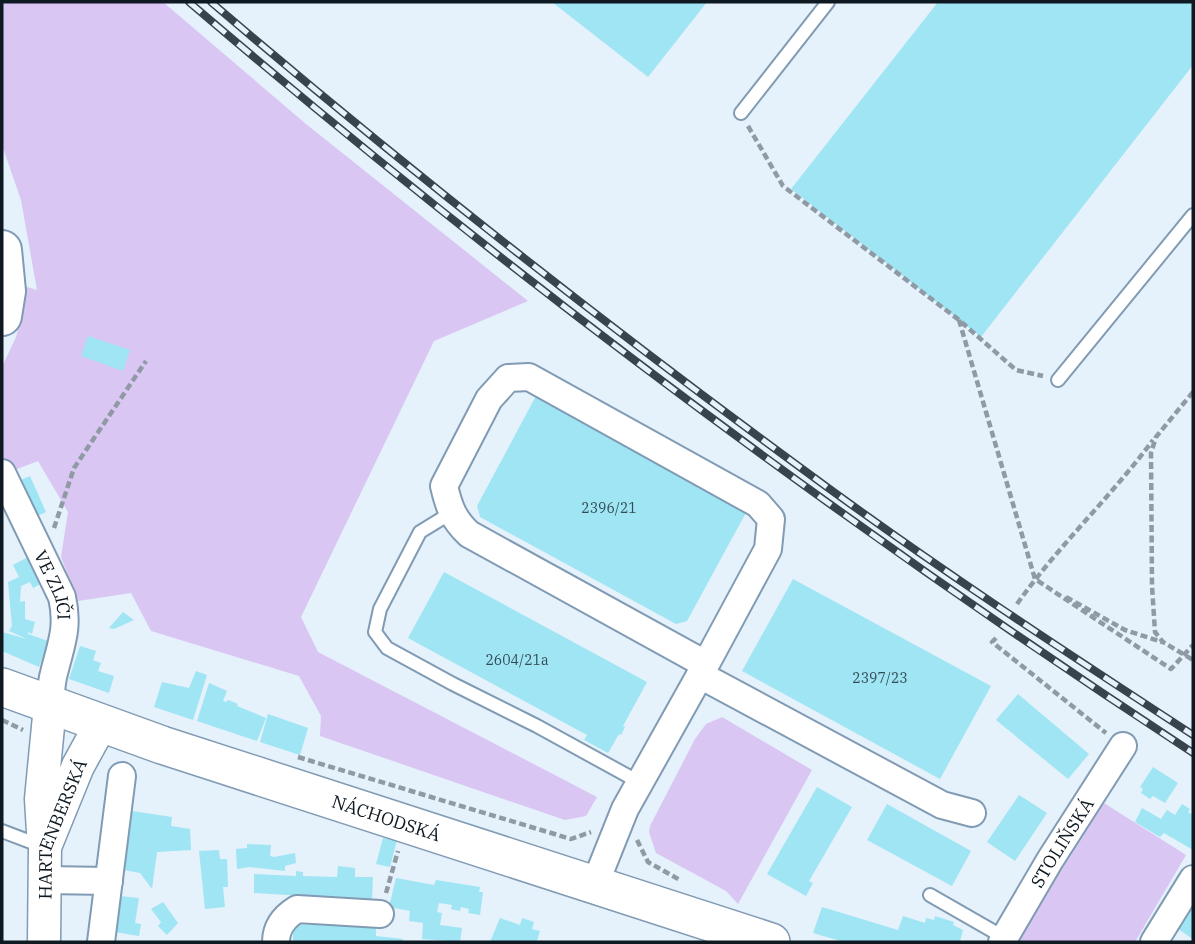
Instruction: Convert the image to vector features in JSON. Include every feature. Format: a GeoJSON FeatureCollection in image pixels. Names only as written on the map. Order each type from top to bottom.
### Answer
{"type":"FeatureCollection","features":[{"type":"Feature","properties":{"kind":"highway"},"geometry":{"type":"LineString","coordinates":[[2,250],[6,291],[2,316]]}},
{"type":"Feature","properties":{"kind":"main road","name":"NÁCHODSKÁ"},"geometry":{"type":"LineString","coordinates":[[2,687],[102,724],[771,942]]}},
{"type":"Feature","properties":{"kind":"street"},"geometry":{"type":"LineString","coordinates":[[595,884],[625,809],[639,782],[702,669],[768,549],[771,519],[758,504],[529,377],[508,378],[489,399],[444,486],[451,513],[469,534],[702,669],[942,806],[972,813]]}},
{"type":"Feature","properties":{"kind":"street","name":"VE ZLIČI"},"geometry":{"type":"LineString","coordinates":[[2,473],[62,597],[66,624],[53,676],[50,706]]}},
{"type":"Feature","properties":{"kind":"street"},"geometry":{"type":"LineString","coordinates":[[44,847],[41,799],[50,706]]}},
{"type":"Feature","properties":{"kind":"street","name":"HARTENBERSKÁ"},"geometry":{"type":"LineString","coordinates":[[44,942],[44,847],[78,766],[102,724]]}},
{"type":"Feature","properties":{"kind":"street","name":"STOLIŇSKÁ"},"geometry":{"type":"LineString","coordinates":[[1003,940],[1050,860],[1123,746]]}},
{"type":"Feature","properties":{"kind":"street"},"geometry":{"type":"LineString","coordinates":[[101,942],[122,776]]}},
{"type":"Feature","properties":{"kind":"street"},"geometry":{"type":"LineString","coordinates":[[1154,942],[1193,879]]}},
{"type":"Feature","properties":{"kind":"street"},"geometry":{"type":"LineString","coordinates":[[45,880],[109,881]]}},
{"type":"Feature","properties":{"kind":"street"},"geometry":{"type":"LineString","coordinates":[[276,942],[276,932],[286,916],[297,909],[380,914]]}},
{"type":"Feature","properties":{"kind":"lane"},"geometry":{"type":"LineString","coordinates":[[741,113],[828,2]]}},
{"type":"Feature","properties":{"kind":"lane"},"geometry":{"type":"LineString","coordinates":[[1058,380],[1193,215]]}},
{"type":"Feature","properties":{"kind":"lane"},"geometry":{"type":"LineString","coordinates":[[451,513],[420,532],[380,609],[375,632],[387,648],[639,782]]}},
{"type":"Feature","properties":{"kind":"lane"},"geometry":{"type":"LineString","coordinates":[[2,831],[44,847]]}},
{"type":"Feature","properties":{"kind":"lane"},"geometry":{"type":"LineString","coordinates":[[930,895],[1003,940]]}},
{"type":"Feature","properties":{"kind":"path"},"geometry":{"type":"LineString","coordinates":[[741,113],[783,186],[959,320],[1016,370],[1058,380]]}},
{"type":"Feature","properties":{"kind":"path"},"geometry":{"type":"LineString","coordinates":[[959,320],[1035,579],[1171,669],[1193,645]]}},
{"type":"Feature","properties":{"kind":"path"},"geometry":{"type":"LineString","coordinates":[[49,570],[55,524],[74,468],[146,361]]}},
{"type":"Feature","properties":{"kind":"path"},"geometry":{"type":"LineString","coordinates":[[1017,604],[1035,579],[1133,469],[1193,392]]}},
{"type":"Feature","properties":{"kind":"path"},"geometry":{"type":"LineString","coordinates":[[1156,437],[1152,453],[1152,586],[1155,632],[1163,642]]}},
{"type":"Feature","properties":{"kind":"path"},"geometry":{"type":"LineString","coordinates":[[1035,579],[1125,630],[1163,642],[1193,660]]}},
{"type":"Feature","properties":{"kind":"path"},"geometry":{"type":"LineString","coordinates":[[996,638],[992,642],[1123,746]]}},
{"type":"Feature","properties":{"kind":"path"},"geometry":{"type":"LineString","coordinates":[[2,720],[23,729]]}},
{"type":"Feature","properties":{"kind":"path"},"geometry":{"type":"LineString","coordinates":[[290,760],[300,756],[571,839],[589,834],[595,828]]}},
{"type":"Feature","properties":{"kind":"path"},"geometry":{"type":"LineString","coordinates":[[625,809],[640,817],[635,838],[648,862],[682,882]]}},
{"type":"Feature","properties":{"kind":"path"},"geometry":{"type":"LineString","coordinates":[[380,914],[400,843]]}},
{"type":"Feature","properties":{"kind":"shaded area"},"geometry":{"type":"Polygon","coordinates":[[[2,2],[163,2],[306,124],[528,301],[434,341],[301,617],[318,652],[597,797],[586,816],[565,820],[320,736],[321,716],[299,676],[151,631],[131,593],[78,601],[61,557],[68,512],[38,461],[12,471],[2,456],[2,367],[16,337],[22,315],[24,286],[37,290],[21,200],[2,145],[2,2]]]}},
{"type":"Feature","properties":{"kind":"shaded area"},"geometry":{"type":"Polygon","coordinates":[[[722,717],[812,770],[738,904],[726,891],[656,853],[649,832],[695,739],[706,724],[722,717]]]}},
{"type":"Feature","properties":{"kind":"shaded area"},"geometry":{"type":"Polygon","coordinates":[[[1104,803],[1186,855],[1135,942],[1019,942],[1021,931],[1104,803]]]}},
{"type":"Feature","properties":{"kind":"building"},"geometry":{"type":"Polygon","coordinates":[[[552,2],[707,2],[648,77],[552,2]]]}},
{"type":"Feature","properties":{"kind":"building"},"geometry":{"type":"Polygon","coordinates":[[[938,2],[1193,2],[1193,65],[981,337],[791,189],[938,2]]]}},
{"type":"Feature","properties":{"kind":"building"},"geometry":{"type":"Polygon","coordinates":[[[88,336],[130,350],[123,371],[81,356],[88,336]]]}},
{"type":"Feature","properties":{"kind":"building"},"geometry":{"type":"Polygon","coordinates":[[[537,394],[748,509],[687,621],[676,624],[480,517],[477,506],[537,394]]]}},
{"type":"Feature","properties":{"kind":"building"},"geometry":{"type":"Polygon","coordinates":[[[30,476],[46,512],[33,518],[16,482],[30,476]]]}},
{"type":"Feature","properties":{"kind":"building"},"geometry":{"type":"Polygon","coordinates":[[[32,555],[46,581],[33,588],[30,582],[21,586],[20,602],[25,601],[25,619],[35,622],[32,634],[28,634],[48,641],[39,667],[2,651],[2,632],[27,639],[9,631],[12,626],[8,582],[19,577],[13,565],[32,555]]]}},
{"type":"Feature","properties":{"kind":"building"},"geometry":{"type":"Polygon","coordinates":[[[444,572],[647,682],[623,726],[625,727],[621,735],[619,734],[608,753],[584,740],[587,735],[408,638],[444,572]]]}},
{"type":"Feature","properties":{"kind":"building"},"geometry":{"type":"Polygon","coordinates":[[[793,579],[991,686],[940,779],[742,671],[793,579]]]}},
{"type":"Feature","properties":{"kind":"building"},"geometry":{"type":"Polygon","coordinates":[[[123,612],[134,620],[114,629],[109,628],[123,612]]]}},
{"type":"Feature","properties":{"kind":"building"},"geometry":{"type":"Polygon","coordinates":[[[80,646],[96,651],[93,660],[101,663],[98,671],[114,676],[109,693],[69,679],[80,646]]]}},
{"type":"Feature","properties":{"kind":"building"},"geometry":{"type":"Polygon","coordinates":[[[196,671],[207,675],[193,720],[154,707],[162,682],[189,688],[196,671]]]}},
{"type":"Feature","properties":{"kind":"building"},"geometry":{"type":"Polygon","coordinates":[[[209,683],[227,691],[223,701],[228,700],[266,718],[257,741],[197,721],[209,683]]]}},
{"type":"Feature","properties":{"kind":"building"},"geometry":{"type":"Polygon","coordinates":[[[1018,694],[1089,754],[1068,779],[996,720],[1018,694]]]}},
{"type":"Feature","properties":{"kind":"building"},"geometry":{"type":"Polygon","coordinates":[[[268,714],[308,728],[300,755],[260,742],[268,714]]]}},
{"type":"Feature","properties":{"kind":"building"},"geometry":{"type":"Polygon","coordinates":[[[1153,767],[1178,783],[1165,803],[1141,793],[1143,789],[1140,787],[1153,767]]]}},
{"type":"Feature","properties":{"kind":"building"},"geometry":{"type":"Polygon","coordinates":[[[817,787],[852,807],[809,881],[813,883],[806,896],[767,874],[817,787]]]}},
{"type":"Feature","properties":{"kind":"building"},"geometry":{"type":"Polygon","coordinates":[[[1019,795],[1047,813],[1015,861],[987,842],[1019,795]]]}},
{"type":"Feature","properties":{"kind":"building"},"geometry":{"type":"Polygon","coordinates":[[[887,804],[971,851],[952,886],[867,840],[887,804]]]}},
{"type":"Feature","properties":{"kind":"building"},"geometry":{"type":"Polygon","coordinates":[[[1182,804],[1190,809],[1188,812],[1193,815],[1193,850],[1164,833],[1160,837],[1135,822],[1142,808],[1161,819],[1167,810],[1175,815],[1182,804]]]}},
{"type":"Feature","properties":{"kind":"building"},"geometry":{"type":"Polygon","coordinates":[[[132,811],[172,817],[171,826],[190,829],[191,850],[157,852],[152,889],[140,873],[124,870],[132,811]]]}},
{"type":"Feature","properties":{"kind":"building"},"geometry":{"type":"Polygon","coordinates":[[[383,838],[397,840],[390,867],[376,864],[383,838]]]}},
{"type":"Feature","properties":{"kind":"building"},"geometry":{"type":"Polygon","coordinates":[[[247,844],[271,845],[270,856],[274,857],[295,853],[296,863],[285,866],[285,871],[249,867],[237,869],[236,849],[247,848],[247,844]]]}},
{"type":"Feature","properties":{"kind":"building"},"geometry":{"type":"Polygon","coordinates":[[[219,850],[220,859],[227,859],[228,887],[223,887],[225,907],[205,909],[199,851],[219,850]]]}},
{"type":"Feature","properties":{"kind":"building"},"geometry":{"type":"Polygon","coordinates":[[[338,866],[355,868],[355,877],[373,877],[372,900],[254,893],[254,874],[296,876],[296,871],[303,872],[303,876],[337,877],[338,866]]]}},
{"type":"Feature","properties":{"kind":"building"},"geometry":{"type":"Polygon","coordinates":[[[396,878],[434,885],[436,880],[480,887],[479,892],[483,892],[480,915],[468,913],[469,909],[461,907],[460,911],[451,909],[452,905],[439,903],[437,912],[442,913],[440,925],[462,928],[460,942],[422,939],[423,923],[409,921],[410,911],[389,907],[396,878]]]}},
{"type":"Feature","properties":{"kind":"building"},"geometry":{"type":"Polygon","coordinates":[[[120,896],[139,898],[135,923],[141,924],[139,936],[115,932],[120,896]]]}},
{"type":"Feature","properties":{"kind":"building"},"geometry":{"type":"Polygon","coordinates":[[[1193,901],[1193,939],[1178,929],[1193,901]]]}},
{"type":"Feature","properties":{"kind":"building"},"geometry":{"type":"Polygon","coordinates":[[[163,902],[178,923],[167,935],[158,926],[161,922],[151,909],[163,902]]]}},
{"type":"Feature","properties":{"kind":"building"},"geometry":{"type":"Polygon","coordinates":[[[822,907],[898,930],[903,916],[925,923],[926,918],[934,920],[935,916],[954,922],[953,925],[963,930],[960,942],[844,942],[813,933],[822,907]]]}},
{"type":"Feature","properties":{"kind":"building"},"geometry":{"type":"Polygon","coordinates":[[[500,918],[520,925],[522,918],[534,922],[532,929],[540,931],[537,941],[490,942],[500,918]]]}},
{"type":"Feature","properties":{"kind":"building"},"geometry":{"type":"Polygon","coordinates":[[[362,923],[376,927],[376,936],[403,939],[403,942],[293,942],[293,925],[362,923]]]}},
{"type":"Feature","properties":{"kind":"railway"},"geometry":{"type":"LineString","coordinates":[[189,2],[431,202],[679,394],[933,577],[1193,753]]}},
{"type":"Feature","properties":{"kind":"railway"},"geometry":{"type":"LineString","coordinates":[[211,2],[428,182],[725,412],[946,571],[1193,735]]}}]}
